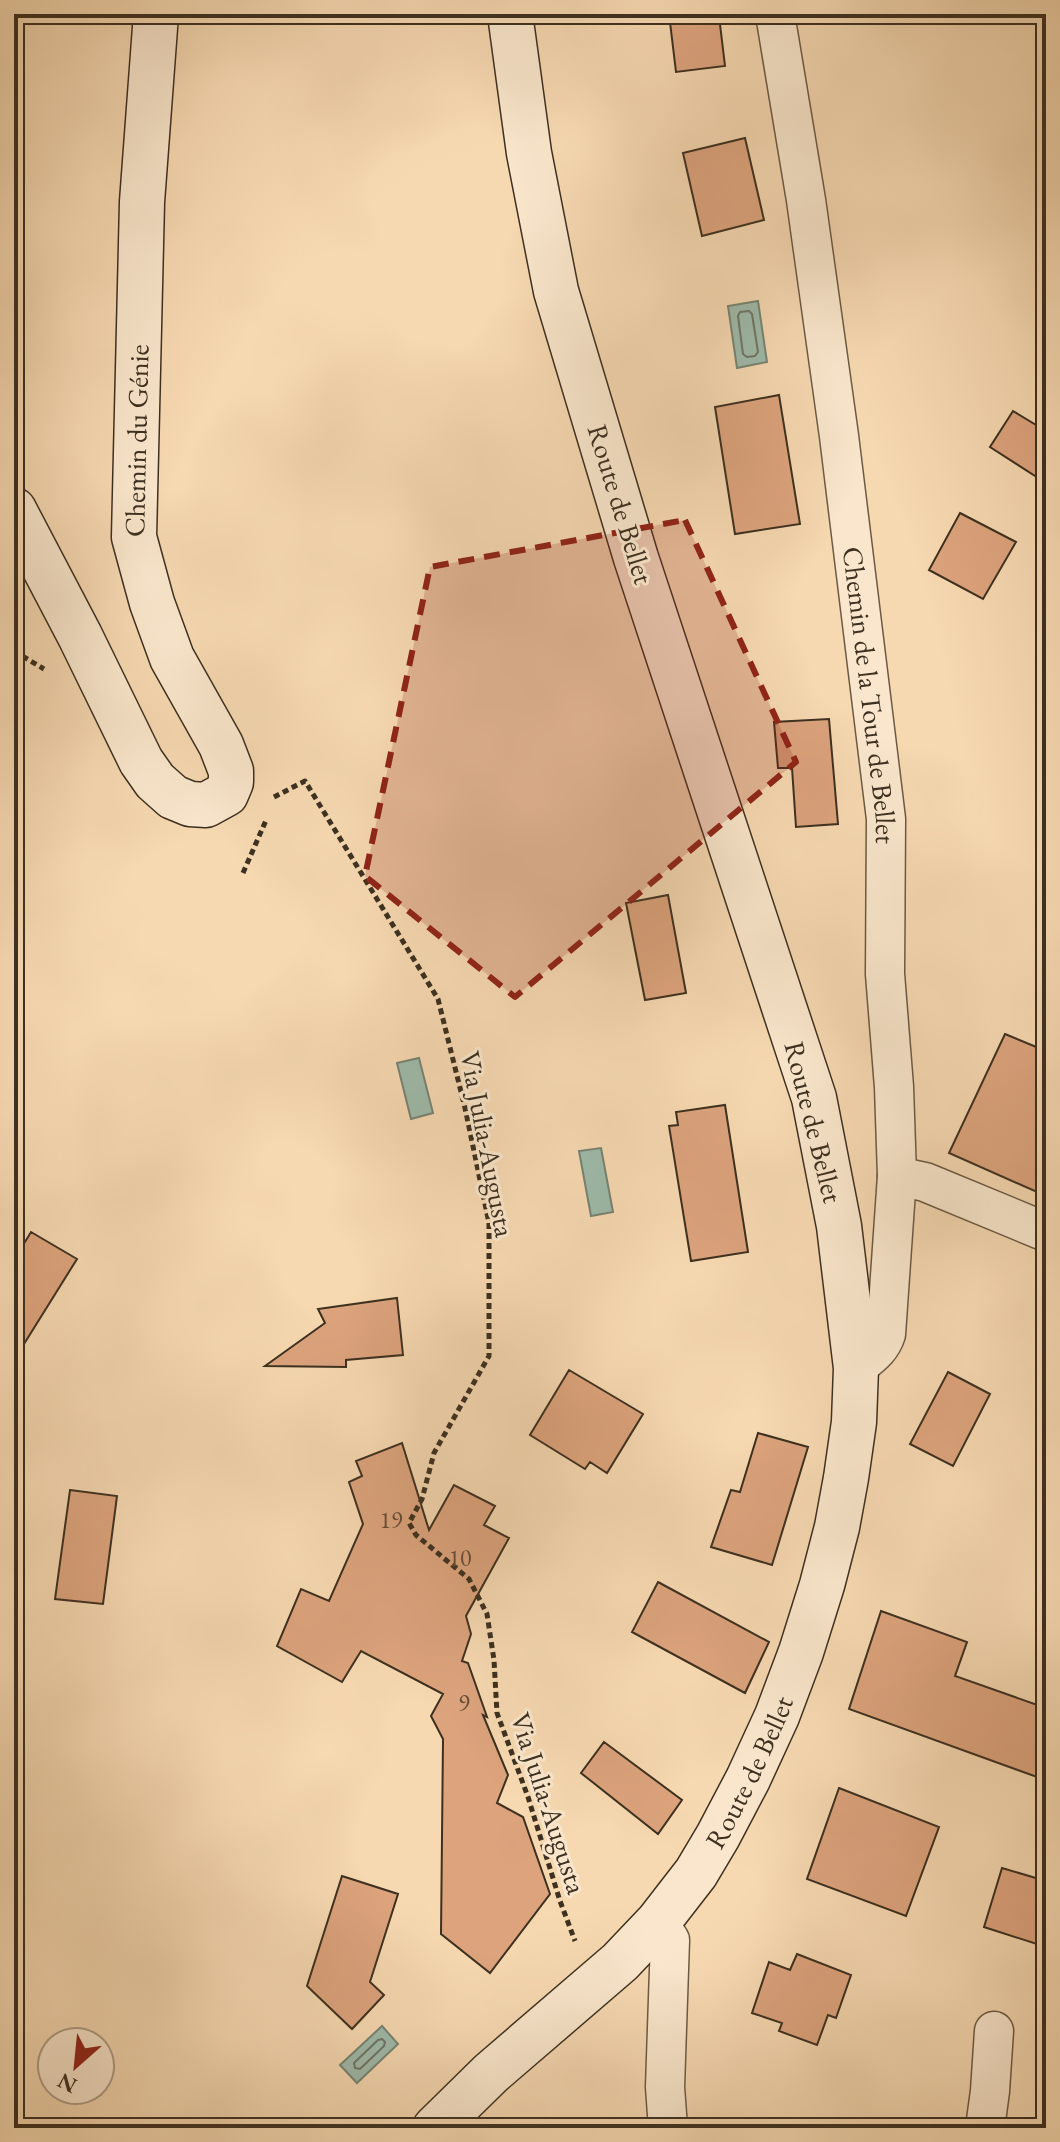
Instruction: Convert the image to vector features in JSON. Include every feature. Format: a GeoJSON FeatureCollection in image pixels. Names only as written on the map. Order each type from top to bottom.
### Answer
{"type":"FeatureCollection","features":[{"type":"Feature","properties":{"kind":"main road","name":"Chemin du Génie"},"geometry":{"type":"LineString","coordinates":[[14,510],[141,761],[155,781],[173,797],[190,804],[206,805],[226,794],[231,771],[221,745],[172,658],[152,603],[134,537],[142,202],[156,14]]}},
{"type":"Feature","properties":{"kind":"main road","name":"Route de Bellet"},"geometry":{"type":"LineString","coordinates":[[435,2128],[491,2073],[620,1962],[658,1922],[696,1873],[741,1793],[777,1716],[801,1652],[837,1527],[854,1422],[856,1368],[839,1226],[814,1098],[636,558],[556,291],[529,153],[510,14]]}},
{"type":"Feature","properties":{"kind":"street","name":"Chemin de la Tour de Bellet"},"geometry":{"type":"LineString","coordinates":[[775,14],[826,342],[886,819],[885,974],[897,1176],[886,1334],[878,1350],[856,1368]]}},
{"type":"Feature","properties":{"kind":"street"},"geometry":{"type":"LineString","coordinates":[[897,1176],[925,1182],[1046,1232]]}},
{"type":"Feature","properties":{"kind":"street"},"geometry":{"type":"LineString","coordinates":[[658,1922],[670,1940],[665,2087],[668,2128]]}},
{"type":"Feature","properties":{"kind":"street"},"geometry":{"type":"LineString","coordinates":[[985,2128],[994,2031]]}},
{"type":"Feature","properties":{"kind":"path","name":"Via Julia-Augusta"},"geometry":{"type":"LineString","coordinates":[[243,873],[264,828],[274,796],[305,781],[438,999],[489,1223],[489,1356],[434,1453],[422,1499],[409,1523],[416,1535],[469,1579],[487,1614],[497,1713],[592,1987]]}},
{"type":"Feature","properties":{"kind":"highlighted area"},"geometry":{"type":"Polygon","coordinates":[[[685,520],[796,762],[515,997],[365,876],[430,567],[685,520]]]}},
{"type":"Feature","properties":{"kind":"water"},"geometry":{"type":"Polygon","coordinates":[[[758,301],[767,362],[737,368],[728,306],[758,301]]]}},
{"type":"Feature","properties":{"kind":"water"},"geometry":{"type":"Polygon","coordinates":[[[419,1058],[433,1113],[411,1119],[397,1063],[419,1058]]]}},
{"type":"Feature","properties":{"kind":"water"},"geometry":{"type":"Polygon","coordinates":[[[601,1148],[613,1212],[591,1216],[579,1151],[601,1148]]]}},
{"type":"Feature","properties":{"kind":"water"},"geometry":{"type":"Polygon","coordinates":[[[382,2026],[398,2044],[357,2083],[340,2065],[382,2026]]]}},
{"type":"Feature","properties":{"kind":"building"},"geometry":{"type":"Polygon","coordinates":[[[719,16],[725,66],[676,72],[670,22],[719,16]]]}},
{"type":"Feature","properties":{"kind":"building"},"geometry":{"type":"Polygon","coordinates":[[[745,138],[764,220],[702,236],[683,153],[745,138]]]}},
{"type":"Feature","properties":{"kind":"building"},"geometry":{"type":"Polygon","coordinates":[[[779,395],[800,524],[735,534],[715,407],[779,395]]]}},
{"type":"Feature","properties":{"kind":"building"},"geometry":{"type":"Polygon","coordinates":[[[1013,411],[1046,431],[1046,483],[990,447],[1013,411]]]}},
{"type":"Feature","properties":{"kind":"building"},"geometry":{"type":"Polygon","coordinates":[[[960,513],[1016,542],[983,599],[929,570],[960,513]]]}},
{"type":"Feature","properties":{"kind":"building"},"geometry":{"type":"Polygon","coordinates":[[[829,719],[838,824],[796,827],[792,768],[778,768],[774,722],[829,719]]]}},
{"type":"Feature","properties":{"kind":"building"},"geometry":{"type":"Polygon","coordinates":[[[668,895],[686,993],[645,1000],[626,903],[668,895]]]}},
{"type":"Feature","properties":{"kind":"building"},"geometry":{"type":"Polygon","coordinates":[[[1005,1034],[1046,1051],[1046,1196],[949,1153],[1005,1034]]]}},
{"type":"Feature","properties":{"kind":"building"},"geometry":{"type":"Polygon","coordinates":[[[725,1105],[748,1252],[691,1261],[669,1126],[678,1125],[676,1112],[725,1105]]]}},
{"type":"Feature","properties":{"kind":"building"},"geometry":{"type":"Polygon","coordinates":[[[31,1232],[77,1259],[14,1360],[14,1260],[31,1232]]]}},
{"type":"Feature","properties":{"kind":"building"},"geometry":{"type":"Polygon","coordinates":[[[397,1298],[403,1355],[346,1360],[346,1367],[265,1366],[325,1323],[318,1309],[397,1298]]]}},
{"type":"Feature","properties":{"kind":"building"},"geometry":{"type":"Polygon","coordinates":[[[569,1370],[643,1414],[607,1473],[590,1462],[585,1469],[530,1435],[569,1370]]]}},
{"type":"Feature","properties":{"kind":"building"},"geometry":{"type":"Polygon","coordinates":[[[948,1372],[990,1394],[953,1466],[910,1444],[948,1372]]]}},
{"type":"Feature","properties":{"kind":"building"},"geometry":{"type":"Polygon","coordinates":[[[758,1433],[808,1447],[772,1565],[711,1547],[731,1490],[740,1492],[758,1433]]]}},
{"type":"Feature","properties":{"kind":"building"},"geometry":{"type":"Polygon","coordinates":[[[402,1443],[429,1530],[454,1485],[495,1506],[484,1525],[509,1538],[466,1616],[471,1634],[462,1661],[468,1663],[487,1717],[483,1715],[508,1775],[497,1803],[523,1817],[550,1894],[490,1973],[441,1934],[443,1739],[431,1716],[443,1694],[361,1651],[342,1682],[277,1646],[301,1589],[329,1601],[363,1524],[349,1482],[362,1476],[356,1461],[402,1443]]]}},
{"type":"Feature","properties":{"kind":"building"},"geometry":{"type":"Polygon","coordinates":[[[70,1490],[117,1496],[103,1604],[55,1599],[70,1490]]]}},
{"type":"Feature","properties":{"kind":"building"},"geometry":{"type":"Polygon","coordinates":[[[658,1582],[769,1642],[745,1693],[632,1632],[658,1582]]]}},
{"type":"Feature","properties":{"kind":"building"},"geometry":{"type":"Polygon","coordinates":[[[881,1611],[967,1642],[955,1676],[1046,1708],[1046,1751],[1037,1777],[849,1709],[881,1611]]]}},
{"type":"Feature","properties":{"kind":"building"},"geometry":{"type":"Polygon","coordinates":[[[604,1742],[682,1800],[658,1834],[581,1773],[604,1742]]]}},
{"type":"Feature","properties":{"kind":"building"},"geometry":{"type":"Polygon","coordinates":[[[839,1788],[939,1827],[906,1916],[807,1879],[839,1788]]]}},
{"type":"Feature","properties":{"kind":"building"},"geometry":{"type":"Polygon","coordinates":[[[1002,1868],[1046,1881],[1046,1947],[984,1927],[1002,1868]]]}},
{"type":"Feature","properties":{"kind":"building"},"geometry":{"type":"Polygon","coordinates":[[[342,1876],[398,1894],[370,1982],[384,1995],[352,2029],[307,1986],[342,1876]]]}},
{"type":"Feature","properties":{"kind":"building"},"geometry":{"type":"Polygon","coordinates":[[[797,1954],[851,1975],[836,2018],[828,2015],[817,2045],[779,2031],[782,2023],[752,2013],[769,1962],[790,1970],[797,1954]]]}}]}
